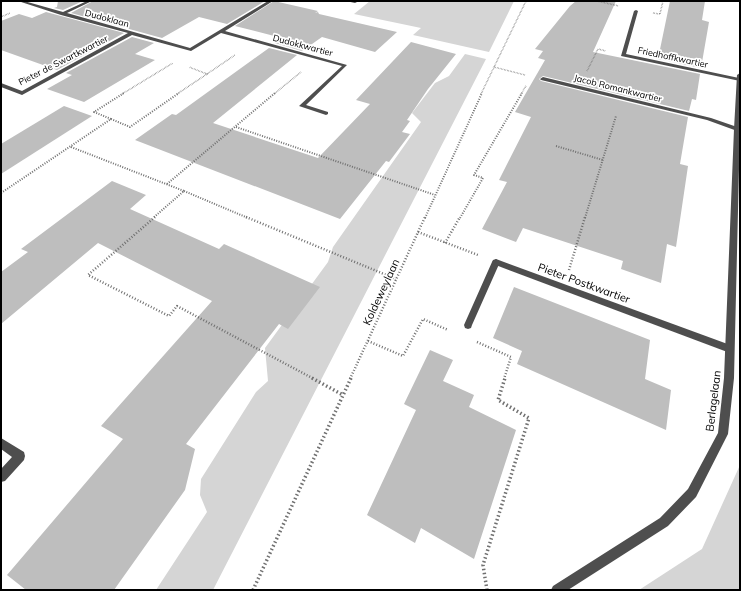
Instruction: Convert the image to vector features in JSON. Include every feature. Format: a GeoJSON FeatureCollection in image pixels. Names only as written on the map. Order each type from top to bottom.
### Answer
{"type":"FeatureCollection","features":[{"type":"Feature","properties":{"kind":"street","name":"Dudoklaan"},"geometry":{"type":"LineString","coordinates":[[20,1],[191,50]]}},
{"type":"Feature","properties":{"kind":"street"},"geometry":{"type":"LineString","coordinates":[[62,14],[90,1]]}},
{"type":"Feature","properties":{"kind":"street"},"geometry":{"type":"LineString","coordinates":[[191,50],[271,1]]}},
{"type":"Feature","properties":{"kind":"street"},"geometry":{"type":"LineString","coordinates":[[348,1],[355,2]]}},
{"type":"Feature","properties":{"kind":"street","name":"Friedhoffkwartier"},"geometry":{"type":"LineString","coordinates":[[636,11],[623,55],[740,80]]}},
{"type":"Feature","properties":{"kind":"street","name":"Dudokkwartier"},"geometry":{"type":"LineString","coordinates":[[222,32],[345,65],[302,106],[326,113]]}},
{"type":"Feature","properties":{"kind":"street","name":"Pieter de Swartkwartier"},"geometry":{"type":"LineString","coordinates":[[1,84],[22,93],[132,33]]}},
{"type":"Feature","properties":{"kind":"street","name":"Berlagelaan"},"geometry":{"type":"LineString","coordinates":[[557,590],[664,522],[692,493],[723,434],[729,378],[738,187],[740,76]]}},
{"type":"Feature","properties":{"kind":"street","name":"Jacob Romankwartier"},"geometry":{"type":"LineString","coordinates":[[543,79],[709,119],[738,129]]}},
{"type":"Feature","properties":{"kind":"street"},"geometry":{"type":"LineString","coordinates":[[468,325],[496,262]]}},
{"type":"Feature","properties":{"kind":"street","name":"Pieter Postkwartier"},"geometry":{"type":"LineString","coordinates":[[496,262],[730,350]]}},
{"type":"Feature","properties":{"kind":"street"},"geometry":{"type":"LineString","coordinates":[[1,443],[20,456],[1,477]]}},
{"type":"Feature","properties":{"kind":"path","name":"Koldeweylaan"},"geometry":{"type":"LineString","coordinates":[[254,590],[396,279],[526,1]]}},
{"type":"Feature","properties":{"kind":"path"},"geometry":{"type":"LineString","coordinates":[[207,74],[174,62],[94,112],[130,127],[256,41]]}},
{"type":"Feature","properties":{"kind":"path"},"geometry":{"type":"LineString","coordinates":[[580,88],[598,49],[623,55]]}},
{"type":"Feature","properties":{"kind":"path"},"geometry":{"type":"LineString","coordinates":[[182,65],[191,50]]}},
{"type":"Feature","properties":{"kind":"path"},"geometry":{"type":"LineString","coordinates":[[166,184],[319,58]]}},
{"type":"Feature","properties":{"kind":"path"},"geometry":{"type":"LineString","coordinates":[[494,68],[543,79]]}},
{"type":"Feature","properties":{"kind":"path"},"geometry":{"type":"LineString","coordinates":[[445,243],[483,178],[474,175],[524,90],[530,76]]}},
{"type":"Feature","properties":{"kind":"path"},"geometry":{"type":"LineString","coordinates":[[564,287],[622,98]]}},
{"type":"Feature","properties":{"kind":"path"},"geometry":{"type":"LineString","coordinates":[[1,193],[111,119]]}},
{"type":"Feature","properties":{"kind":"path"},"geometry":{"type":"LineString","coordinates":[[236,127],[435,195]]}},
{"type":"Feature","properties":{"kind":"path"},"geometry":{"type":"LineString","coordinates":[[556,146],[602,160]]}},
{"type":"Feature","properties":{"kind":"path"},"geometry":{"type":"LineString","coordinates":[[71,147],[184,191],[396,279]]}},
{"type":"Feature","properties":{"kind":"path"},"geometry":{"type":"LineString","coordinates":[[184,191],[88,275],[170,316],[177,306],[343,395]]}},
{"type":"Feature","properties":{"kind":"path"},"geometry":{"type":"LineString","coordinates":[[418,232],[496,262]]}},
{"type":"Feature","properties":{"kind":"path"},"geometry":{"type":"LineString","coordinates":[[368,341],[403,356],[423,319],[454,333]]}},
{"type":"Feature","properties":{"kind":"path"},"geometry":{"type":"LineString","coordinates":[[475,342],[511,357],[498,400],[529,418],[482,565],[487,590]]}},
{"type":"Feature","properties":{"kind":"shaded area"},"geometry":{"type":"Polygon","coordinates":[[[370,1],[514,1],[489,52],[413,35],[421,28],[354,14],[370,1]]]}},
{"type":"Feature","properties":{"kind":"shaded area"},"geometry":{"type":"Polygon","coordinates":[[[465,54],[486,59],[213,590],[156,590],[207,512],[200,495],[201,479],[256,392],[268,381],[265,348],[328,262],[333,247],[421,122],[412,113],[435,83],[449,76],[465,54]]]}},
{"type":"Feature","properties":{"kind":"shaded area"},"geometry":{"type":"Polygon","coordinates":[[[740,465],[740,590],[639,590],[702,549],[740,465]]]}},
{"type":"Feature","properties":{"kind":"building"},"geometry":{"type":"Polygon","coordinates":[[[58,1],[83,1],[63,10],[54,8],[57,7],[58,1]]]}},
{"type":"Feature","properties":{"kind":"building"},"geometry":{"type":"Polygon","coordinates":[[[93,1],[265,1],[227,24],[199,17],[162,38],[71,13],[93,1]]]}},
{"type":"Feature","properties":{"kind":"building"},"geometry":{"type":"Polygon","coordinates":[[[274,1],[318,11],[315,13],[318,12],[319,14],[397,32],[375,52],[322,37],[302,51],[275,43],[282,38],[235,26],[274,1]]]}},
{"type":"Feature","properties":{"kind":"building"},"geometry":{"type":"Polygon","coordinates":[[[576,1],[616,1],[593,52],[700,74],[696,100],[692,99],[689,111],[543,76],[539,79],[541,81],[688,117],[680,164],[688,166],[676,247],[667,244],[661,283],[621,269],[623,261],[523,228],[516,242],[482,229],[507,182],[499,180],[531,117],[515,112],[545,60],[538,58],[543,51],[535,49],[570,6],[576,1]]]}},
{"type":"Feature","properties":{"kind":"building"},"geometry":{"type":"Polygon","coordinates":[[[670,1],[705,1],[702,20],[709,22],[701,68],[658,59],[670,1]]]}},
{"type":"Feature","properties":{"kind":"building"},"geometry":{"type":"Polygon","coordinates":[[[46,12],[124,33],[57,70],[1,50],[1,21],[19,14],[32,18],[46,12]]]}},
{"type":"Feature","properties":{"kind":"building"},"geometry":{"type":"Polygon","coordinates":[[[132,37],[154,43],[135,54],[155,60],[84,102],[47,89],[72,75],[66,73],[132,37]]]}},
{"type":"Feature","properties":{"kind":"building"},"geometry":{"type":"Polygon","coordinates":[[[411,42],[456,54],[428,89],[407,120],[410,121],[402,132],[410,134],[389,162],[386,161],[340,219],[135,140],[172,114],[176,115],[269,48],[297,55],[213,123],[318,158],[370,104],[356,100],[411,42]]]}},
{"type":"Feature","properties":{"kind":"building"},"geometry":{"type":"Polygon","coordinates":[[[64,106],[92,116],[1,174],[1,144],[64,106]]]}},
{"type":"Feature","properties":{"kind":"building"},"geometry":{"type":"Polygon","coordinates":[[[112,181],[146,195],[130,209],[219,249],[224,244],[320,287],[288,329],[279,324],[186,444],[195,449],[185,490],[114,590],[26,590],[7,575],[123,439],[101,426],[212,301],[98,243],[1,324],[1,272],[28,252],[21,249],[112,181]]]}},
{"type":"Feature","properties":{"kind":"building"},"geometry":{"type":"Polygon","coordinates":[[[514,287],[650,340],[645,379],[671,390],[666,430],[517,364],[522,351],[493,338],[514,287]]]}},
{"type":"Feature","properties":{"kind":"building"},"geometry":{"type":"Polygon","coordinates":[[[430,350],[453,360],[443,381],[474,395],[469,407],[516,430],[474,559],[421,528],[415,543],[367,515],[416,410],[404,404],[430,350]]]}}]}
